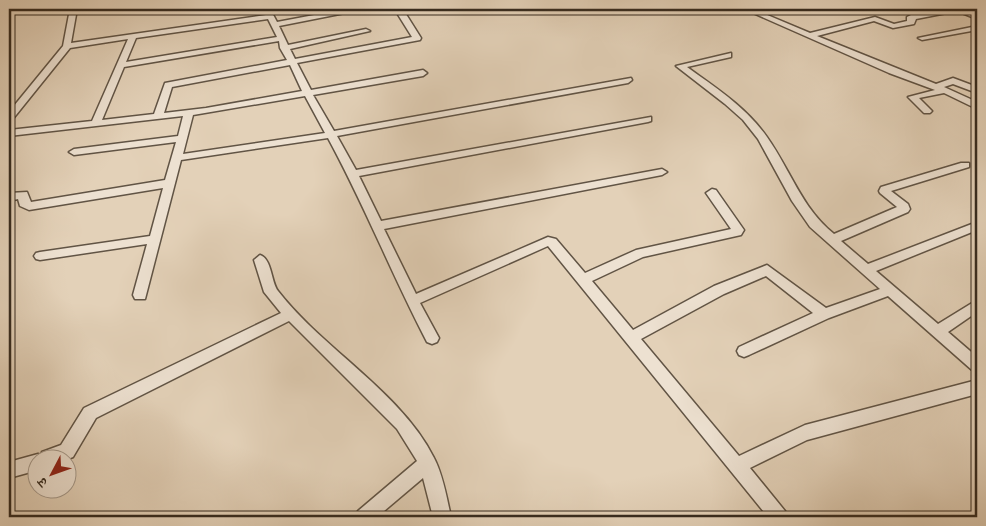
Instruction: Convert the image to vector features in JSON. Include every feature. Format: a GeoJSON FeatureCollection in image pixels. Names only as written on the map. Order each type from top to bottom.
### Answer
{"type":"FeatureCollection","features":[{"type":"Feature","properties":{"kind":"street"},"geometry":{"type":"LineString","coordinates":[[9,118],[67,46],[73,9]]}},
{"type":"Feature","properties":{"kind":"street"},"geometry":{"type":"LineString","coordinates":[[275,25],[355,9]]}},
{"type":"Feature","properties":{"kind":"street"},"geometry":{"type":"LineString","coordinates":[[748,9],[941,89],[977,106]]}},
{"type":"Feature","properties":{"kind":"street"},"geometry":{"type":"LineString","coordinates":[[812,36],[875,19],[893,26],[911,22],[910,19],[958,9],[977,17]]}},
{"type":"Feature","properties":{"kind":"street"},"geometry":{"type":"LineString","coordinates":[[67,46],[268,13],[329,135],[353,174],[410,297],[432,338]]}},
{"type":"Feature","properties":{"kind":"street"},"geometry":{"type":"LineString","coordinates":[[158,116],[168,85],[417,38],[401,13]]}},
{"type":"Feature","properties":{"kind":"street"},"geometry":{"type":"LineString","coordinates":[[922,38],[977,28]]}},
{"type":"Feature","properties":{"kind":"street"},"geometry":{"type":"LineString","coordinates":[[284,48],[366,31]]}},
{"type":"Feature","properties":{"kind":"street"},"geometry":{"type":"LineString","coordinates":[[96,123],[132,36]]}},
{"type":"Feature","properties":{"kind":"street"},"geometry":{"type":"LineString","coordinates":[[121,65],[280,38]]}},
{"type":"Feature","properties":{"kind":"street"},"geometry":{"type":"LineString","coordinates":[[728,54],[680,66],[739,111],[755,127],[777,162],[795,200],[814,224],[977,366]]}},
{"type":"Feature","properties":{"kind":"street"},"geometry":{"type":"LineString","coordinates":[[9,142],[12,132],[189,112],[308,94],[423,73]]}},
{"type":"Feature","properties":{"kind":"street"},"geometry":{"type":"LineString","coordinates":[[177,158],[329,135],[628,80]]}},
{"type":"Feature","properties":{"kind":"street"},"geometry":{"type":"LineString","coordinates":[[927,111],[913,100],[913,96],[941,89],[953,81],[977,90]]}},
{"type":"Feature","properties":{"kind":"street"},"geometry":{"type":"LineString","coordinates":[[140,294],[189,112]]}},
{"type":"Feature","properties":{"kind":"street"},"geometry":{"type":"LineString","coordinates":[[353,174],[648,119]]}},
{"type":"Feature","properties":{"kind":"street"},"geometry":{"type":"LineString","coordinates":[[74,152],[182,138]]}},
{"type":"Feature","properties":{"kind":"street"},"geometry":{"type":"LineString","coordinates":[[832,240],[904,209],[884,190],[966,165]]}},
{"type":"Feature","properties":{"kind":"street"},"geometry":{"type":"LineString","coordinates":[[377,226],[662,172]]}},
{"type":"Feature","properties":{"kind":"street"},"geometry":{"type":"LineString","coordinates":[[9,196],[24,195],[24,203],[28,206],[171,182]]}},
{"type":"Feature","properties":{"kind":"street"},"geometry":{"type":"LineString","coordinates":[[584,279],[640,253],[737,232],[738,230],[712,193]]}},
{"type":"Feature","properties":{"kind":"street"},"geometry":{"type":"LineString","coordinates":[[867,269],[977,226]]}},
{"type":"Feature","properties":{"kind":"street"},"geometry":{"type":"LineString","coordinates":[[40,256],[156,239]]}},
{"type":"Feature","properties":{"kind":"street"},"geometry":{"type":"LineString","coordinates":[[410,297],[415,299],[422,298],[548,241],[556,244],[736,467],[779,517]]}},
{"type":"Feature","properties":{"kind":"street"},"geometry":{"type":"LineString","coordinates":[[260,260],[268,287],[291,314],[403,424],[428,463],[442,517]]}},
{"type":"Feature","properties":{"kind":"street"},"geometry":{"type":"LineString","coordinates":[[631,338],[719,290],[768,270],[824,314]]}},
{"type":"Feature","properties":{"kind":"street"},"geometry":{"type":"LineString","coordinates":[[744,351],[824,314],[892,290]]}},
{"type":"Feature","properties":{"kind":"street"},"geometry":{"type":"LineString","coordinates":[[938,331],[977,305]]}},
{"type":"Feature","properties":{"kind":"street"},"geometry":{"type":"LineString","coordinates":[[69,448],[90,413],[291,314]]}},
{"type":"Feature","properties":{"kind":"street"},"geometry":{"type":"LineString","coordinates":[[736,467],[805,433],[977,387]]}},
{"type":"Feature","properties":{"kind":"street"},"geometry":{"type":"LineString","coordinates":[[364,517],[428,463]]}},
{"type":"Feature","properties":{"kind":"street"},"geometry":{"type":"LineString","coordinates":[[9,470],[28,465]]}}]}
